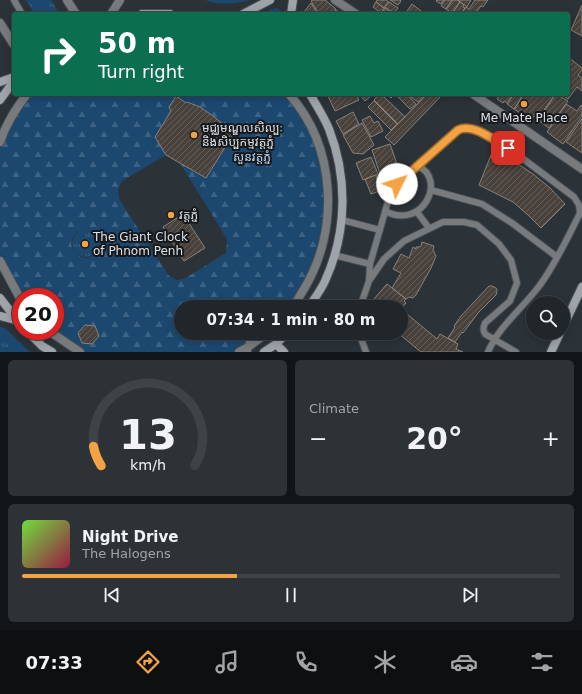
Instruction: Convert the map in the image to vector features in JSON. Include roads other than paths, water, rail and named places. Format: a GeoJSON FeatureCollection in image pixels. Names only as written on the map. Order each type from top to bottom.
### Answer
{"type":"FeatureCollection","features":[{"type":"Feature","properties":{"kind":"main road"},"geometry":{"type":"LineString","coordinates":[[247,12],[270,0]]}},
{"type":"Feature","properties":{"kind":"main road"},"geometry":{"type":"LineString","coordinates":[[291,12],[293,0]]}},
{"type":"Feature","properties":{"kind":"main road"},"geometry":{"type":"LineString","coordinates":[[0,82],[12,78]]}},
{"type":"Feature","properties":{"kind":"main road"},"geometry":{"type":"LineString","coordinates":[[0,100],[12,84]]}},
{"type":"Feature","properties":{"kind":"main road"},"geometry":{"type":"LineString","coordinates":[[311,96],[328,128],[340,166],[342,201],[342,220],[334,255],[325,282],[313,300]]}},
{"type":"Feature","properties":{"kind":"main road"},"geometry":{"type":"LineString","coordinates":[[570,312],[582,287]]}},
{"type":"Feature","properties":{"kind":"main road"},"geometry":{"type":"LineString","coordinates":[[0,298],[12,315]]}},
{"type":"Feature","properties":{"kind":"main road"},"geometry":{"type":"LineString","coordinates":[[0,316],[12,321]]}},
{"type":"Feature","properties":{"kind":"main road"},"geometry":{"type":"LineString","coordinates":[[36,340],[52,352]]}},
{"type":"Feature","properties":{"kind":"main road"},"geometry":{"type":"LineString","coordinates":[[264,352],[280,340]]}},
{"type":"Feature","properties":{"kind":"main road"},"geometry":{"type":"LineString","coordinates":[[551,352],[557,340]]}},
{"type":"Feature","properties":{"kind":"main road"},"geometry":{"type":"LineString","coordinates":[[276,344],[284,352]]}},
{"type":"Feature","properties":{"kind":"street"},"geometry":{"type":"LineString","coordinates":[[67,0],[75,12]]}},
{"type":"Feature","properties":{"kind":"street"},"geometry":{"type":"LineString","coordinates":[[112,12],[120,0]]}},
{"type":"Feature","properties":{"kind":"street"},"geometry":{"type":"LineString","coordinates":[[335,0],[353,12]]}},
{"type":"Feature","properties":{"kind":"street"},"geometry":{"type":"LineString","coordinates":[[0,23],[12,42]]}},
{"type":"Feature","properties":{"kind":"street"},"geometry":{"type":"LineString","coordinates":[[0,142],[16,108],[25,96]]}},
{"type":"Feature","properties":{"kind":"street"},"geometry":{"type":"LineString","coordinates":[[291,96],[297,103],[315,136],[323,160],[328,186],[326,233],[313,274],[296,300]]}},
{"type":"Feature","properties":{"kind":"street"},"geometry":{"type":"LineString","coordinates":[[476,96],[582,169]]}},
{"type":"Feature","properties":{"kind":"street"},"geometry":{"type":"LineString","coordinates":[[0,261],[15,288]]}},
{"type":"Feature","properties":{"kind":"street"},"geometry":{"type":"LineString","coordinates":[[62,340],[80,352]]}},
{"type":"Feature","properties":{"kind":"street"},"geometry":{"type":"LineString","coordinates":[[238,352],[248,350],[259,340]]}},
{"type":"Feature","properties":{"kind":"lane"},"geometry":{"type":"LineString","coordinates":[[14,0],[21,12]]}},
{"type":"Feature","properties":{"kind":"lane"},"geometry":{"type":"LineString","coordinates":[[369,281],[370,264],[391,192],[397,184],[458,130],[463,128],[476,130],[518,154],[574,197],[579,205],[580,213],[557,257],[540,285],[493,340],[488,352]]}},
{"type":"Feature","properties":{"kind":"lane"},"geometry":{"type":"LineString","coordinates":[[385,211],[391,215],[408,216],[417,212],[424,206],[431,190],[431,185],[428,176],[423,169],[418,166]]}},
{"type":"Feature","properties":{"kind":"lane"},"geometry":{"type":"LineString","coordinates":[[431,190],[482,204],[512,223],[557,257]]}},
{"type":"Feature","properties":{"kind":"lane"},"geometry":{"type":"LineString","coordinates":[[417,212],[429,228]]}},
{"type":"Feature","properties":{"kind":"lane"},"geometry":{"type":"LineString","coordinates":[[342,220],[380,230]]}},
{"type":"Feature","properties":{"kind":"lane"},"geometry":{"type":"LineString","coordinates":[[362,300],[369,281],[384,259],[404,241],[443,222],[464,222],[477,226],[499,244],[511,260],[516,282],[510,302],[485,323],[483,328],[485,334],[493,340],[516,352]]}},
{"type":"Feature","properties":{"kind":"lane"},"geometry":{"type":"LineString","coordinates":[[334,255],[370,264]]}},
{"type":"Feature","properties":{"kind":"lane"},"geometry":{"type":"LineString","coordinates":[[248,350],[251,340]]}},
{"type":"Feature","properties":{"kind":"lane"},"geometry":{"type":"LineString","coordinates":[[362,340],[366,352]]}},
{"type":"Feature","properties":{"kind":"place","name":"Me Mate Place"},"geometry":{"type":"Point","coordinates":[524,104]}},
{"type":"Feature","properties":{"kind":"place","name":"មជ្ឈមណ្ឌលសិល្បៈ និងសិប្បកម្មវត្តភ្នំ"},"geometry":{"type":"Point","coordinates":[194,135]}},
{"type":"Feature","properties":{"kind":"place","name":"វត្ដភ្នំ"},"geometry":{"type":"Point","coordinates":[171,215]}},
{"type":"Feature","properties":{"kind":"place","name":"The Giant Clock of Phnom Penh"},"geometry":{"type":"Point","coordinates":[85,244]}},
{"type":"Feature","properties":{"kind":"park label","name":"សួនវត្ដភ្នំ"},"geometry":{"type":"Point","coordinates":[252,157]}}]}
